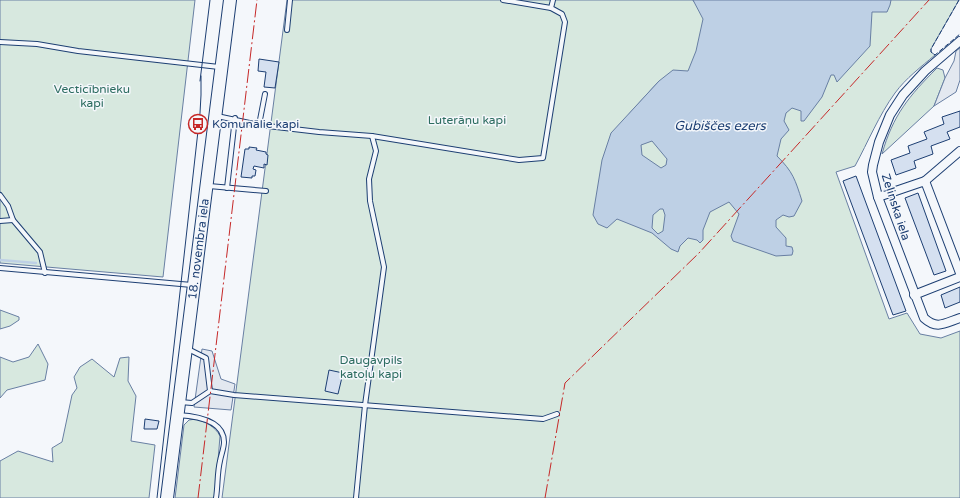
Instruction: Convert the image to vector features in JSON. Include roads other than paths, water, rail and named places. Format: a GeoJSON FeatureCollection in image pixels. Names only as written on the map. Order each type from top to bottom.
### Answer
{"type":"FeatureCollection","features":[{"type":"Feature","properties":{"kind":"main road","name":"18. novembra iela"},"geometry":{"type":"LineString","coordinates":[[168,498],[230,0]]}},
{"type":"Feature","properties":{"kind":"street","name":"Zeļinska iela"},"geometry":{"type":"LineString","coordinates":[[960,41],[925,71],[903,95],[890,115],[879,142],[872,172],[878,197],[924,318],[930,324],[938,326],[960,318]]}},
{"type":"Feature","properties":{"kind":"street"},"geometry":{"type":"LineString","coordinates":[[878,197],[925,181],[960,151]]}},
{"type":"Feature","properties":{"kind":"street"},"geometry":{"type":"LineString","coordinates":[[925,181],[960,273]]}},
{"type":"Feature","properties":{"kind":"street"},"geometry":{"type":"LineString","coordinates":[[914,295],[960,277]]}},
{"type":"Feature","properties":{"kind":"lane"},"geometry":{"type":"LineString","coordinates":[[287,30],[290,0]]}},
{"type":"Feature","properties":{"kind":"lane"},"geometry":{"type":"LineString","coordinates":[[216,115],[235,118],[259,125],[372,136],[519,160],[544,158],[566,22],[562,14],[551,8],[503,0]]}},
{"type":"Feature","properties":{"kind":"lane"},"geometry":{"type":"LineString","coordinates":[[551,8],[553,0]]}},
{"type":"Feature","properties":{"kind":"lane"},"geometry":{"type":"LineString","coordinates":[[0,42],[37,44],[78,52],[222,68]]}},
{"type":"Feature","properties":{"kind":"lane"},"geometry":{"type":"LineString","coordinates":[[259,125],[264,94]]}},
{"type":"Feature","properties":{"kind":"lane"},"geometry":{"type":"LineString","coordinates":[[227,188],[235,118]]}},
{"type":"Feature","properties":{"kind":"lane"},"geometry":{"type":"LineString","coordinates":[[356,498],[365,405],[384,267],[370,202],[369,179],[376,151],[372,136]]}},
{"type":"Feature","properties":{"kind":"lane"},"geometry":{"type":"LineString","coordinates":[[206,185],[266,191]]}},
{"type":"Feature","properties":{"kind":"lane"},"geometry":{"type":"LineString","coordinates":[[0,195],[8,206],[13,220],[40,252],[45,273]]}},
{"type":"Feature","properties":{"kind":"lane"},"geometry":{"type":"LineString","coordinates":[[0,220],[13,220]]}},
{"type":"Feature","properties":{"kind":"lane"},"geometry":{"type":"LineString","coordinates":[[0,268],[194,286]]}},
{"type":"Feature","properties":{"kind":"lane"},"geometry":{"type":"LineString","coordinates":[[187,348],[206,358],[210,391]]}},
{"type":"Feature","properties":{"kind":"lane"},"geometry":{"type":"LineString","coordinates":[[180,402],[192,403],[210,391],[234,395],[543,419],[557,414]]}},
{"type":"Feature","properties":{"kind":"lane"},"geometry":{"type":"LineString","coordinates":[[178,415],[194,416],[214,424],[222,432],[224,443],[220,462],[216,498]]}},
{"type":"Feature","properties":{"kind":"water","name":"Gubiščes ezers"},"geometry":{"type":"Polygon","coordinates":[[[693,0],[891,0],[887,12],[872,12],[870,46],[837,82],[834,75],[831,75],[822,97],[804,121],[801,121],[801,111],[792,108],[786,113],[784,121],[789,130],[781,139],[777,156],[793,176],[802,201],[794,216],[789,217],[783,215],[776,220],[776,227],[786,238],[786,246],[792,247],[792,255],[776,256],[733,241],[731,236],[739,214],[729,202],[710,212],[703,230],[703,240],[700,243],[697,240],[688,238],[680,246],[678,252],[671,249],[652,233],[617,219],[607,228],[598,224],[593,215],[602,160],[611,133],[659,81],[673,70],[688,71],[696,51],[703,19],[693,0]],[[652,141],[641,145],[642,155],[661,168],[666,165],[667,159],[652,141]],[[660,209],[653,215],[652,228],[658,234],[663,231],[665,215],[663,209],[660,209]]]}},
{"type":"Feature","properties":{"kind":"waterway"},"geometry":{"type":"LineString","coordinates":[[0,260],[36,263]]}},
{"type":"Feature","properties":{"kind":"tram line"},"geometry":{"type":"LineString","coordinates":[[200,81],[210,0]]}},
{"type":"Feature","properties":{"kind":"tram line"},"geometry":{"type":"LineString","coordinates":[[157,498],[200,113],[201,76]]}},
{"type":"Feature","properties":{"kind":"place","name":"Komunālie kapi"},"geometry":{"type":"Point","coordinates":[198,124]}},
{"type":"Feature","properties":{"kind":"park label","name":"Vecticībnieku kapi"},"geometry":{"type":"Point","coordinates":[92,96]}},
{"type":"Feature","properties":{"kind":"park label","name":"Luterāņu kapi"},"geometry":{"type":"Point","coordinates":[467,120]}},
{"type":"Feature","properties":{"kind":"park label","name":"Daugavpils katoļu kapi"},"geometry":{"type":"Point","coordinates":[371,367]}}]}
